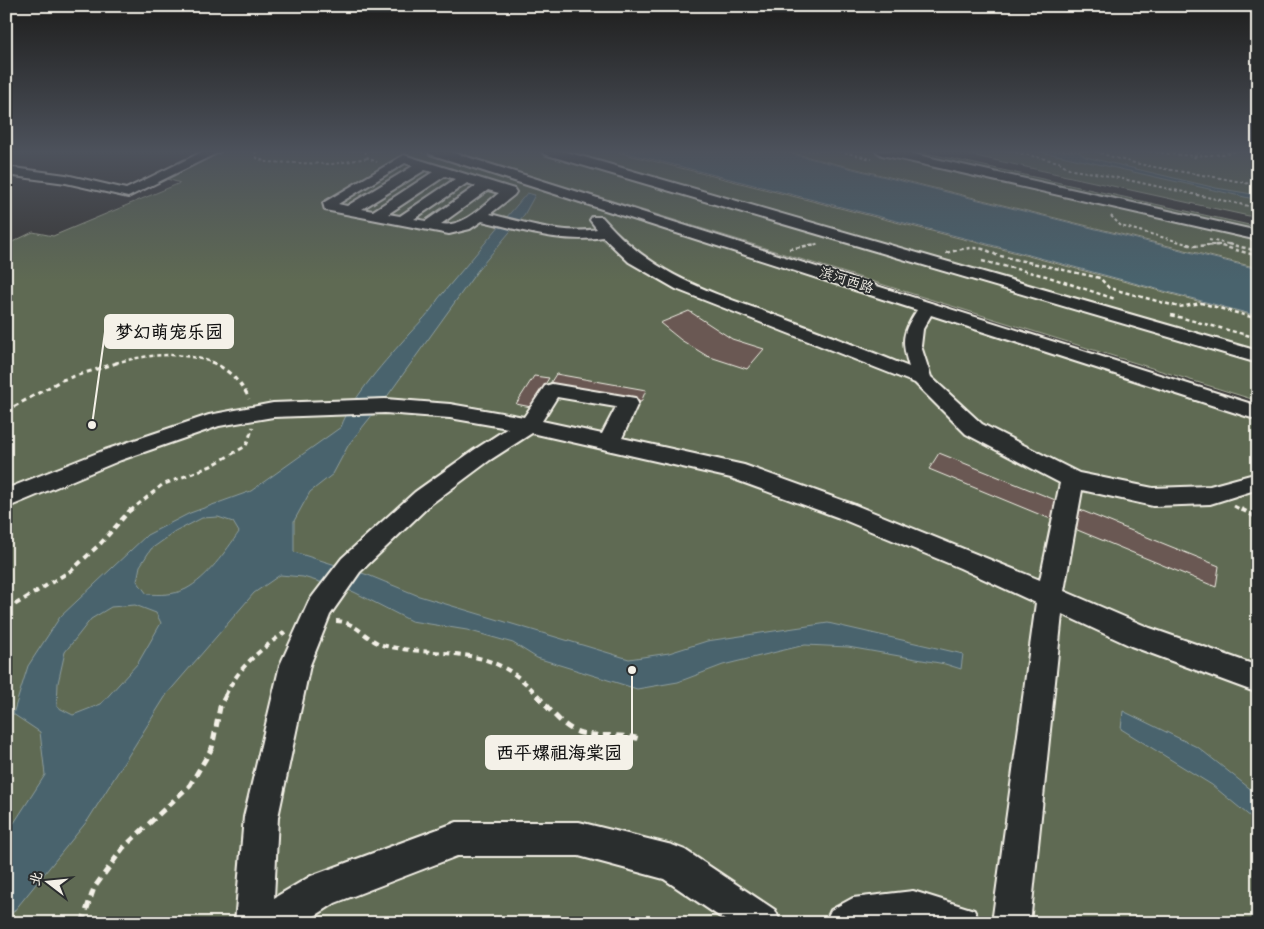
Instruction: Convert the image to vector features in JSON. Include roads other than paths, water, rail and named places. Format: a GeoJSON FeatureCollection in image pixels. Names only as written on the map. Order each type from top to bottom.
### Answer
{"type":"FeatureCollection","features":[{"type":"Feature","properties":{"kind":"street"},"geometry":{"type":"LineString","coordinates":[[345,194],[330,203],[330,207],[429,226],[456,229],[465,226],[507,194]]}},
{"type":"Feature","properties":{"kind":"street"},"geometry":{"type":"LineString","coordinates":[[349,212],[373,194]]}},
{"type":"Feature","properties":{"kind":"street"},"geometry":{"type":"LineString","coordinates":[[375,216],[408,194]]}},
{"type":"Feature","properties":{"kind":"street"},"geometry":{"type":"LineString","coordinates":[[402,221],[442,194]]}},
{"type":"Feature","properties":{"kind":"street"},"geometry":{"type":"LineString","coordinates":[[429,226],[473,194]]}},
{"type":"Feature","properties":{"kind":"street","name":"滨河西路"},"geometry":{"type":"LineString","coordinates":[[570,194],[1258,413]]}},
{"type":"Feature","properties":{"kind":"street"},"geometry":{"type":"LineString","coordinates":[[696,194],[1258,357]]}},
{"type":"Feature","properties":{"kind":"street"},"geometry":{"type":"LineString","coordinates":[[1074,194],[1258,236]]}},
{"type":"Feature","properties":{"kind":"street"},"geometry":{"type":"LineString","coordinates":[[1131,194],[1229,216]]}},
{"type":"Feature","properties":{"kind":"street"},"geometry":{"type":"LineString","coordinates":[[590,201],[591,211],[606,232],[628,254],[660,275],[708,296],[836,344],[922,379],[974,429],[1072,479],[1114,490],[1153,497],[1210,495],[1258,481]]}},
{"type":"Feature","properties":{"kind":"street"},"geometry":{"type":"LineString","coordinates":[[479,216],[583,236],[606,232]]}},
{"type":"Feature","properties":{"kind":"street"},"geometry":{"type":"LineString","coordinates":[[922,379],[912,346],[914,329],[926,308]]}},
{"type":"Feature","properties":{"kind":"street"},"geometry":{"type":"LineString","coordinates":[[254,923],[261,817],[294,665],[322,607],[351,565],[423,498],[482,455],[529,425],[552,390],[628,403],[609,442]]}},
{"type":"Feature","properties":{"kind":"street"},"geometry":{"type":"LineString","coordinates":[[6,499],[113,455],[216,420],[273,410],[347,406],[385,406],[450,412],[529,425],[736,471],[846,510],[1140,637],[1258,680]]}},
{"type":"Feature","properties":{"kind":"street"},"geometry":{"type":"LineString","coordinates":[[1011,923],[1050,597],[1072,479]]}},
{"type":"Feature","properties":{"kind":"street"},"geometry":{"type":"LineString","coordinates":[[269,923],[324,889],[458,838],[579,839],[672,862],[762,923]]}},
{"type":"Feature","properties":{"kind":"street"},"geometry":{"type":"LineString","coordinates":[[844,923],[853,917],[913,910],[961,923]]}},
{"type":"Feature","properties":{"kind":"water"},"geometry":{"type":"Polygon","coordinates":[[[526,194],[535,195],[524,215],[478,270],[386,398],[349,444],[333,474],[310,492],[294,521],[294,552],[368,575],[419,596],[629,659],[669,653],[707,641],[828,623],[963,654],[961,669],[945,664],[848,647],[805,645],[723,665],[678,682],[637,689],[537,658],[513,643],[467,630],[411,621],[354,592],[303,577],[280,575],[254,593],[167,694],[88,820],[6,921],[6,829],[14,823],[45,775],[40,732],[13,714],[28,666],[60,617],[147,535],[190,513],[251,491],[341,427],[353,403],[371,379],[526,194]],[[218,517],[202,518],[175,532],[151,549],[140,566],[137,581],[147,594],[167,594],[186,589],[209,571],[239,532],[233,522],[218,517]],[[135,605],[111,607],[91,619],[65,652],[58,683],[57,707],[73,715],[101,704],[138,663],[161,623],[156,613],[135,605]]]}},
{"type":"Feature","properties":{"kind":"water"},"geometry":{"type":"Polygon","coordinates":[[[791,194],[956,194],[1258,269],[1258,316],[980,242],[791,194]]]}},
{"type":"Feature","properties":{"kind":"water"},"geometry":{"type":"Polygon","coordinates":[[[1233,194],[1258,195],[1258,200],[1233,194]]]}},
{"type":"Feature","properties":{"kind":"water"},"geometry":{"type":"Polygon","coordinates":[[[1123,711],[1199,748],[1258,795],[1258,823],[1212,785],[1121,729],[1123,711]]]}},
{"type":"Feature","properties":{"kind":"place","name":"梦幻萌宠乐园"},"geometry":{"type":"Point","coordinates":[92,425]}},
{"type":"Feature","properties":{"kind":"place","name":"西平嫘祖海棠园"},"geometry":{"type":"Point","coordinates":[632,670]}}]}
